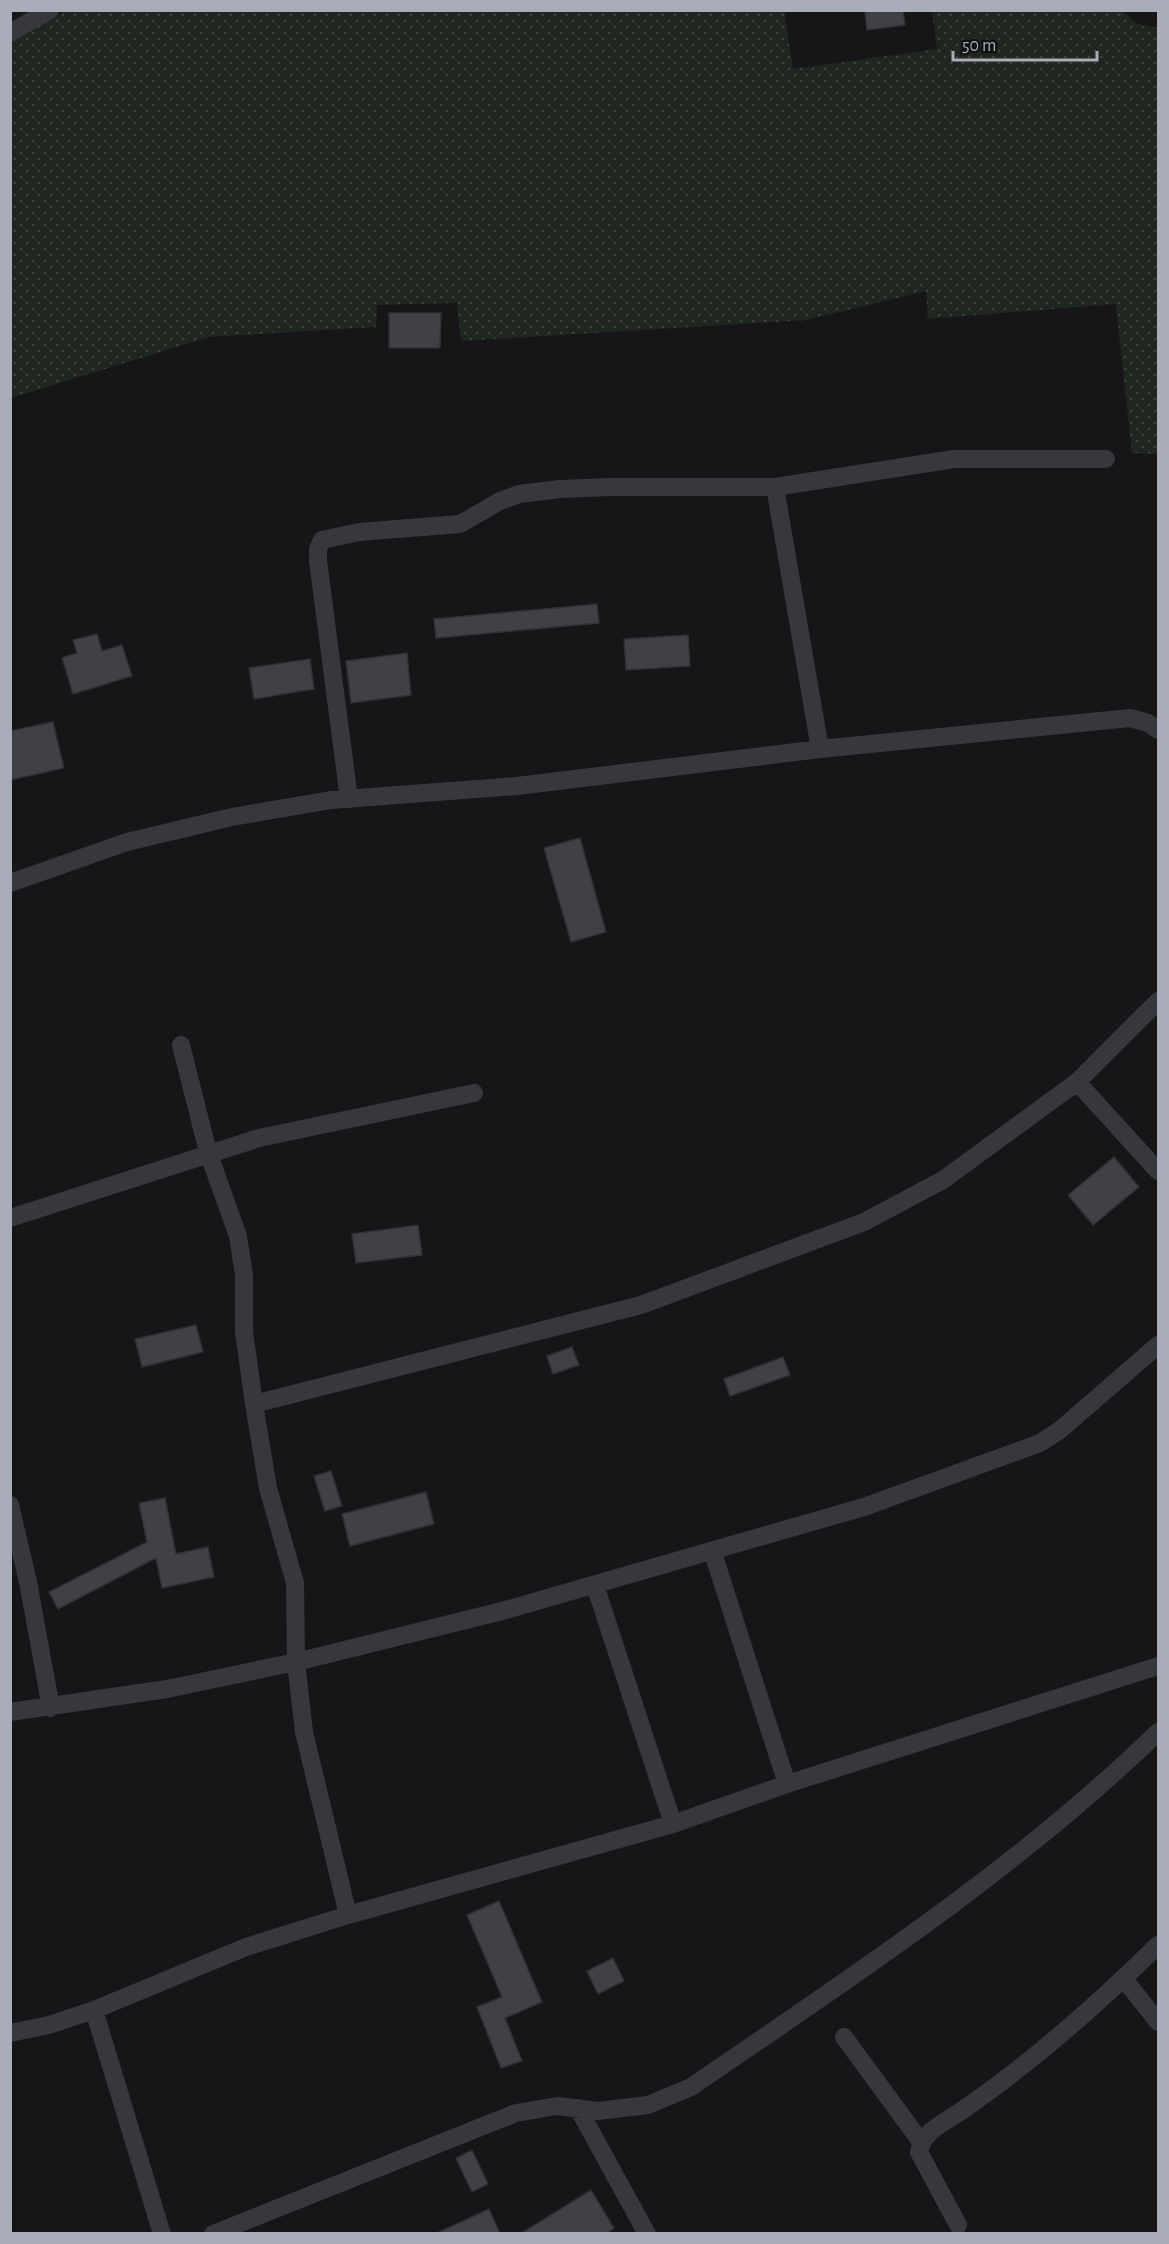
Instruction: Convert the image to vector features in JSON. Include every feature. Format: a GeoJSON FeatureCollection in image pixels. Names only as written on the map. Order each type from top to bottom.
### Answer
{"type":"FeatureCollection","features":[{"type":"Feature","properties":{"kind":"street"},"geometry":{"type":"LineString","coordinates":[[10,33],[50,10]]}},
{"type":"Feature","properties":{"kind":"street"},"geometry":{"type":"LineString","coordinates":[[349,799],[318,561],[318,549],[322,540],[359,532],[460,524],[500,501],[529,493],[610,487],[775,487],[954,459],[1106,459]]}},
{"type":"Feature","properties":{"kind":"street"},"geometry":{"type":"LineString","coordinates":[[775,487],[820,748]]}},
{"type":"Feature","properties":{"kind":"street"},"geometry":{"type":"LineString","coordinates":[[10,883],[126,842],[232,817],[349,799],[517,786],[820,748],[1130,718],[1148,723],[1158,730]]}},
{"type":"Feature","properties":{"kind":"street"},"geometry":{"type":"LineString","coordinates":[[254,1404],[641,1305],[864,1222],[943,1180],[1077,1082],[1158,1001]]}},
{"type":"Feature","properties":{"kind":"street"},"geometry":{"type":"LineString","coordinates":[[181,1045],[208,1152],[238,1236],[244,1275],[244,1332],[254,1404],[268,1488],[295,1582],[296,1662],[304,1732],[348,1915]]}},
{"type":"Feature","properties":{"kind":"street"},"geometry":{"type":"LineString","coordinates":[[1077,1082],[1158,1170]]}},
{"type":"Feature","properties":{"kind":"street"},"geometry":{"type":"LineString","coordinates":[[10,1218],[208,1152],[342,1119],[474,1093]]}},
{"type":"Feature","properties":{"kind":"street"},"geometry":{"type":"LineString","coordinates":[[10,1712],[51,1708],[167,1689],[296,1662],[596,1585],[864,1508],[1040,1443],[1060,1430],[1158,1345]]}},
{"type":"Feature","properties":{"kind":"street"},"geometry":{"type":"LineString","coordinates":[[10,1505],[28,1582],[51,1708]]}},
{"type":"Feature","properties":{"kind":"street"},"geometry":{"type":"LineString","coordinates":[[712,1553],[787,1784]]}},
{"type":"Feature","properties":{"kind":"street"},"geometry":{"type":"LineString","coordinates":[[596,1585],[673,1824]]}},
{"type":"Feature","properties":{"kind":"street"},"geometry":{"type":"LineString","coordinates":[[10,2033],[49,2025],[94,2010],[246,1947],[348,1915],[673,1824],[787,1784],[1158,1666]]}},
{"type":"Feature","properties":{"kind":"street"},"geometry":{"type":"LineString","coordinates":[[213,2234],[516,2113],[557,2106],[598,2111],[648,2105],[691,2087],[794,2017],[1005,1863],[1108,1780],[1158,1732]]}},
{"type":"Feature","properties":{"kind":"street"},"geometry":{"type":"LineString","coordinates":[[958,2225],[919,2152],[921,2142],[928,2133],[968,2107],[1035,2055],[1124,1978],[1158,1945]]}},
{"type":"Feature","properties":{"kind":"street"},"geometry":{"type":"LineString","coordinates":[[1124,1978],[1158,2022]]}},
{"type":"Feature","properties":{"kind":"street"},"geometry":{"type":"LineString","coordinates":[[94,2010],[162,2234]]}},
{"type":"Feature","properties":{"kind":"street"},"geometry":{"type":"LineString","coordinates":[[844,2037],[921,2142]]}},
{"type":"Feature","properties":{"kind":"street"},"geometry":{"type":"LineString","coordinates":[[578,2108],[647,2234]]}},
{"type":"Feature","properties":{"kind":"shaded area"},"geometry":{"type":"Polygon","coordinates":[[[67,10],[784,10],[793,69],[937,49],[932,11],[1122,11],[1138,24],[1158,28],[1158,454],[1132,453],[1116,304],[928,319],[926,291],[807,320],[461,341],[457,303],[377,305],[376,327],[209,337],[11,398],[10,43],[67,10]]]}},
{"type":"Feature","properties":{"kind":"building"},"geometry":{"type":"Polygon","coordinates":[[[903,10],[905,25],[867,30],[865,12],[903,10]]]}},
{"type":"Feature","properties":{"kind":"building"},"geometry":{"type":"Polygon","coordinates":[[[389,313],[441,313],[440,348],[389,348],[389,313]]]}},
{"type":"Feature","properties":{"kind":"building"},"geometry":{"type":"Polygon","coordinates":[[[597,604],[599,623],[436,638],[434,619],[597,604]]]}},
{"type":"Feature","properties":{"kind":"building"},"geometry":{"type":"Polygon","coordinates":[[[97,634],[102,651],[122,645],[132,676],[73,694],[62,658],[77,653],[73,640],[97,634]]]}},
{"type":"Feature","properties":{"kind":"building"},"geometry":{"type":"Polygon","coordinates":[[[688,635],[690,666],[626,670],[624,639],[688,635]]]}},
{"type":"Feature","properties":{"kind":"building"},"geometry":{"type":"Polygon","coordinates":[[[407,653],[411,695],[351,703],[346,661],[407,653]]]}},
{"type":"Feature","properties":{"kind":"building"},"geometry":{"type":"Polygon","coordinates":[[[310,659],[314,689],[254,699],[249,668],[310,659]]]}},
{"type":"Feature","properties":{"kind":"building"},"geometry":{"type":"Polygon","coordinates":[[[53,722],[64,768],[10,780],[10,731],[53,722]]]}},
{"type":"Feature","properties":{"kind":"building"},"geometry":{"type":"Polygon","coordinates":[[[580,838],[606,932],[571,942],[544,848],[580,838]]]}},
{"type":"Feature","properties":{"kind":"building"},"geometry":{"type":"Polygon","coordinates":[[[1114,1157],[1139,1187],[1093,1225],[1068,1195],[1114,1157]]]}},
{"type":"Feature","properties":{"kind":"building"},"geometry":{"type":"Polygon","coordinates":[[[418,1225],[422,1255],[356,1263],[352,1234],[418,1225]]]}},
{"type":"Feature","properties":{"kind":"building"},"geometry":{"type":"Polygon","coordinates":[[[196,1325],[203,1352],[142,1367],[135,1339],[196,1325]]]}},
{"type":"Feature","properties":{"kind":"building"},"geometry":{"type":"Polygon","coordinates":[[[572,1347],[579,1365],[553,1374],[547,1356],[572,1347]]]}},
{"type":"Feature","properties":{"kind":"building"},"geometry":{"type":"Polygon","coordinates":[[[783,1357],[790,1375],[730,1396],[724,1379],[783,1357]]]}},
{"type":"Feature","properties":{"kind":"building"},"geometry":{"type":"Polygon","coordinates":[[[331,1471],[342,1506],[325,1511],[314,1476],[331,1471]]]}},
{"type":"Feature","properties":{"kind":"building"},"geometry":{"type":"Polygon","coordinates":[[[426,1492],[434,1524],[350,1546],[342,1514],[426,1492]]]}},
{"type":"Feature","properties":{"kind":"building"},"geometry":{"type":"Polygon","coordinates":[[[165,1498],[176,1554],[208,1547],[214,1577],[162,1588],[156,1558],[58,1609],[49,1592],[147,1542],[139,1503],[165,1498]]]}},
{"type":"Feature","properties":{"kind":"building"},"geometry":{"type":"Polygon","coordinates":[[[499,1901],[542,2002],[505,2018],[522,2061],[501,2068],[477,2007],[502,1997],[467,1915],[499,1901]]]}},
{"type":"Feature","properties":{"kind":"building"},"geometry":{"type":"Polygon","coordinates":[[[613,1958],[624,1981],[598,1994],[587,1971],[613,1958]]]}},
{"type":"Feature","properties":{"kind":"building"},"geometry":{"type":"Polygon","coordinates":[[[472,2150],[488,2184],[472,2192],[456,2158],[472,2150]]]}},
{"type":"Feature","properties":{"kind":"building"},"geometry":{"type":"Polygon","coordinates":[[[591,2190],[614,2228],[606,2234],[520,2234],[591,2190]]]}},
{"type":"Feature","properties":{"kind":"building"},"geometry":{"type":"Polygon","coordinates":[[[489,2209],[500,2234],[435,2234],[489,2209]]]}}]}
